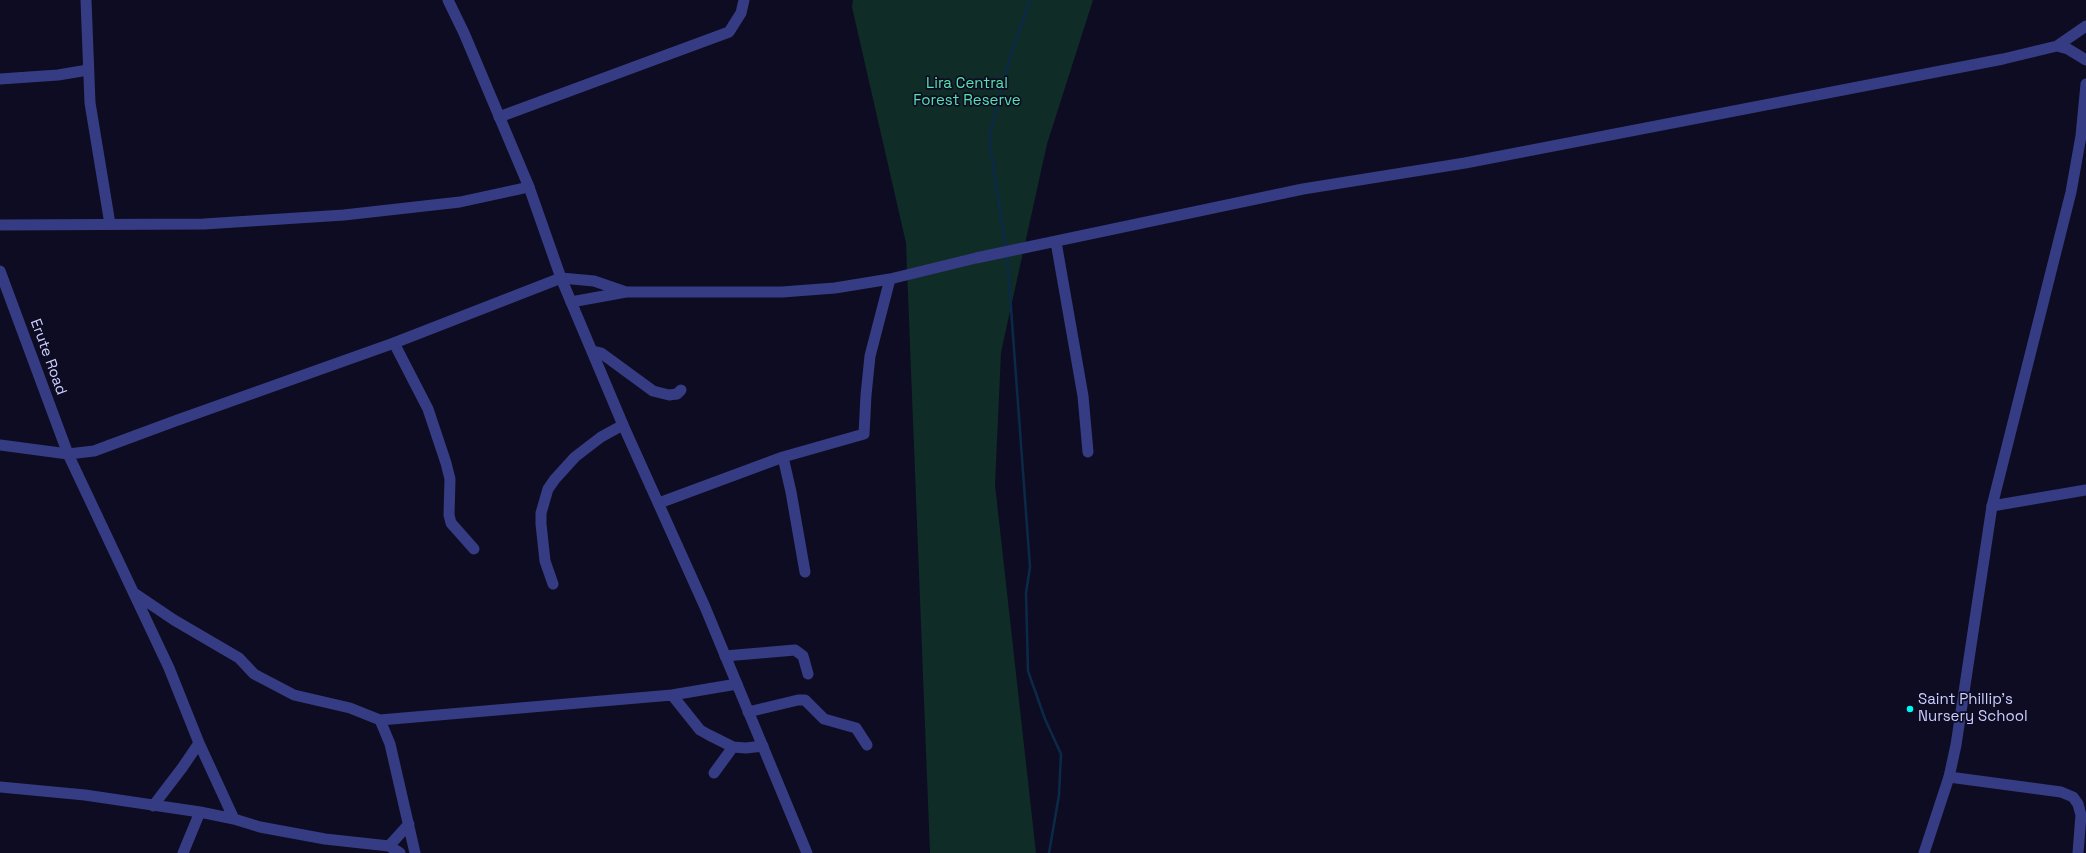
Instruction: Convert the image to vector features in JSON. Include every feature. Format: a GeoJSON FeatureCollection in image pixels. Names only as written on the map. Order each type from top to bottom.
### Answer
{"type":"FeatureCollection","features":[{"type":"Feature","properties":{"kind":"street"},"geometry":{"type":"LineString","coordinates":[[86,0],[90,103],[110,224]]}},
{"type":"Feature","properties":{"kind":"street"},"geometry":{"type":"LineString","coordinates":[[448,0],[464,33],[529,187],[571,302],[623,425],[659,503],[737,684],[807,853]]}},
{"type":"Feature","properties":{"kind":"street"},"geometry":{"type":"LineString","coordinates":[[499,117],[730,32],[741,13],[744,0]]}},
{"type":"Feature","properties":{"kind":"street"},"geometry":{"type":"LineString","coordinates":[[571,302],[626,292],[782,292],[835,288],[890,279],[1303,189],[1465,163],[1887,82],[2057,46],[2086,26]]}},
{"type":"Feature","properties":{"kind":"street"},"geometry":{"type":"LineString","coordinates":[[2057,46],[2072,51],[2086,60]]}},
{"type":"Feature","properties":{"kind":"street"},"geometry":{"type":"LineString","coordinates":[[0,79],[58,75],[88,70]]}},
{"type":"Feature","properties":{"kind":"street"},"geometry":{"type":"LineString","coordinates":[[1924,853],[1949,777],[1962,709],[1992,506],[2071,192],[2082,136],[2086,84]]}},
{"type":"Feature","properties":{"kind":"street"},"geometry":{"type":"LineString","coordinates":[[0,225],[204,224],[392,211],[460,202],[529,187]]}},
{"type":"Feature","properties":{"kind":"street"},"geometry":{"type":"LineString","coordinates":[[1056,242],[1083,396],[1088,452]]}},
{"type":"Feature","properties":{"kind":"street","name":"Erute Road"},"geometry":{"type":"LineString","coordinates":[[0,271],[68,454],[169,668],[199,743],[234,819]]}},
{"type":"Feature","properties":{"kind":"street"},"geometry":{"type":"LineString","coordinates":[[0,445],[68,454],[94,451],[394,344],[561,278],[594,281],[626,292]]}},
{"type":"Feature","properties":{"kind":"street"},"geometry":{"type":"LineString","coordinates":[[659,503],[783,457],[864,434],[870,356],[890,279]]}},
{"type":"Feature","properties":{"kind":"street"},"geometry":{"type":"LineString","coordinates":[[394,344],[428,409],[446,463],[450,479],[449,515],[451,523],[474,548]]}},
{"type":"Feature","properties":{"kind":"street"},"geometry":{"type":"LineString","coordinates":[[593,351],[601,353],[652,391],[669,395],[677,394],[681,390]]}},
{"type":"Feature","properties":{"kind":"street"},"geometry":{"type":"LineString","coordinates":[[553,584],[545,561],[541,524],[541,513],[548,489],[575,457],[602,437],[623,425]]}},
{"type":"Feature","properties":{"kind":"street"},"geometry":{"type":"LineString","coordinates":[[783,457],[791,492],[805,572]]}},
{"type":"Feature","properties":{"kind":"street"},"geometry":{"type":"LineString","coordinates":[[1992,506],[2086,490]]}},
{"type":"Feature","properties":{"kind":"street"},"geometry":{"type":"LineString","coordinates":[[134,592],[174,620],[239,658],[254,674],[287,692],[350,708],[380,720],[672,695],[737,684]]}},
{"type":"Feature","properties":{"kind":"street"},"geometry":{"type":"LineString","coordinates":[[725,656],[796,650],[803,656],[808,674]]}},
{"type":"Feature","properties":{"kind":"street"},"geometry":{"type":"LineString","coordinates":[[672,695],[700,730],[734,747],[746,748],[763,746]]}},
{"type":"Feature","properties":{"kind":"street"},"geometry":{"type":"LineString","coordinates":[[748,712],[798,700],[805,700],[824,719],[856,728],[867,744]]}},
{"type":"Feature","properties":{"kind":"street"},"geometry":{"type":"LineString","coordinates":[[380,720],[390,744],[415,853]]}},
{"type":"Feature","properties":{"kind":"street"},"geometry":{"type":"LineString","coordinates":[[153,806],[199,743]]}},
{"type":"Feature","properties":{"kind":"street"},"geometry":{"type":"LineString","coordinates":[[714,774],[734,747]]}},
{"type":"Feature","properties":{"kind":"street"},"geometry":{"type":"LineString","coordinates":[[1949,777],[2061,792],[2073,797],[2078,804],[2081,815],[2078,853]]}},
{"type":"Feature","properties":{"kind":"street"},"geometry":{"type":"LineString","coordinates":[[0,787],[85,795],[200,812],[234,819],[260,827],[325,839],[389,846],[400,853]]}},
{"type":"Feature","properties":{"kind":"street"},"geometry":{"type":"LineString","coordinates":[[183,853],[200,812]]}},
{"type":"Feature","properties":{"kind":"street"},"geometry":{"type":"LineString","coordinates":[[389,846],[409,824]]}},
{"type":"Feature","properties":{"kind":"green space","name":"Lira Central Forest Reserve"},"geometry":{"type":"Polygon","coordinates":[[[853,0],[1093,0],[1047,144],[1001,352],[995,485],[1036,853],[930,853],[906,243],[852,7],[853,0]]]}},
{"type":"Feature","properties":{"kind":"waterway"},"geometry":{"type":"LineString","coordinates":[[1006,249],[989,138],[1011,54],[1030,0]]}},
{"type":"Feature","properties":{"kind":"waterway"},"geometry":{"type":"LineString","coordinates":[[1007,254],[1030,567],[1026,593],[1028,671],[1045,719],[1061,754],[1059,795],[1049,853]]}},
{"type":"Feature","properties":{"kind":"place","name":"Saint Phillip's Nursery School"},"geometry":{"type":"Point","coordinates":[1910,709]}}]}
